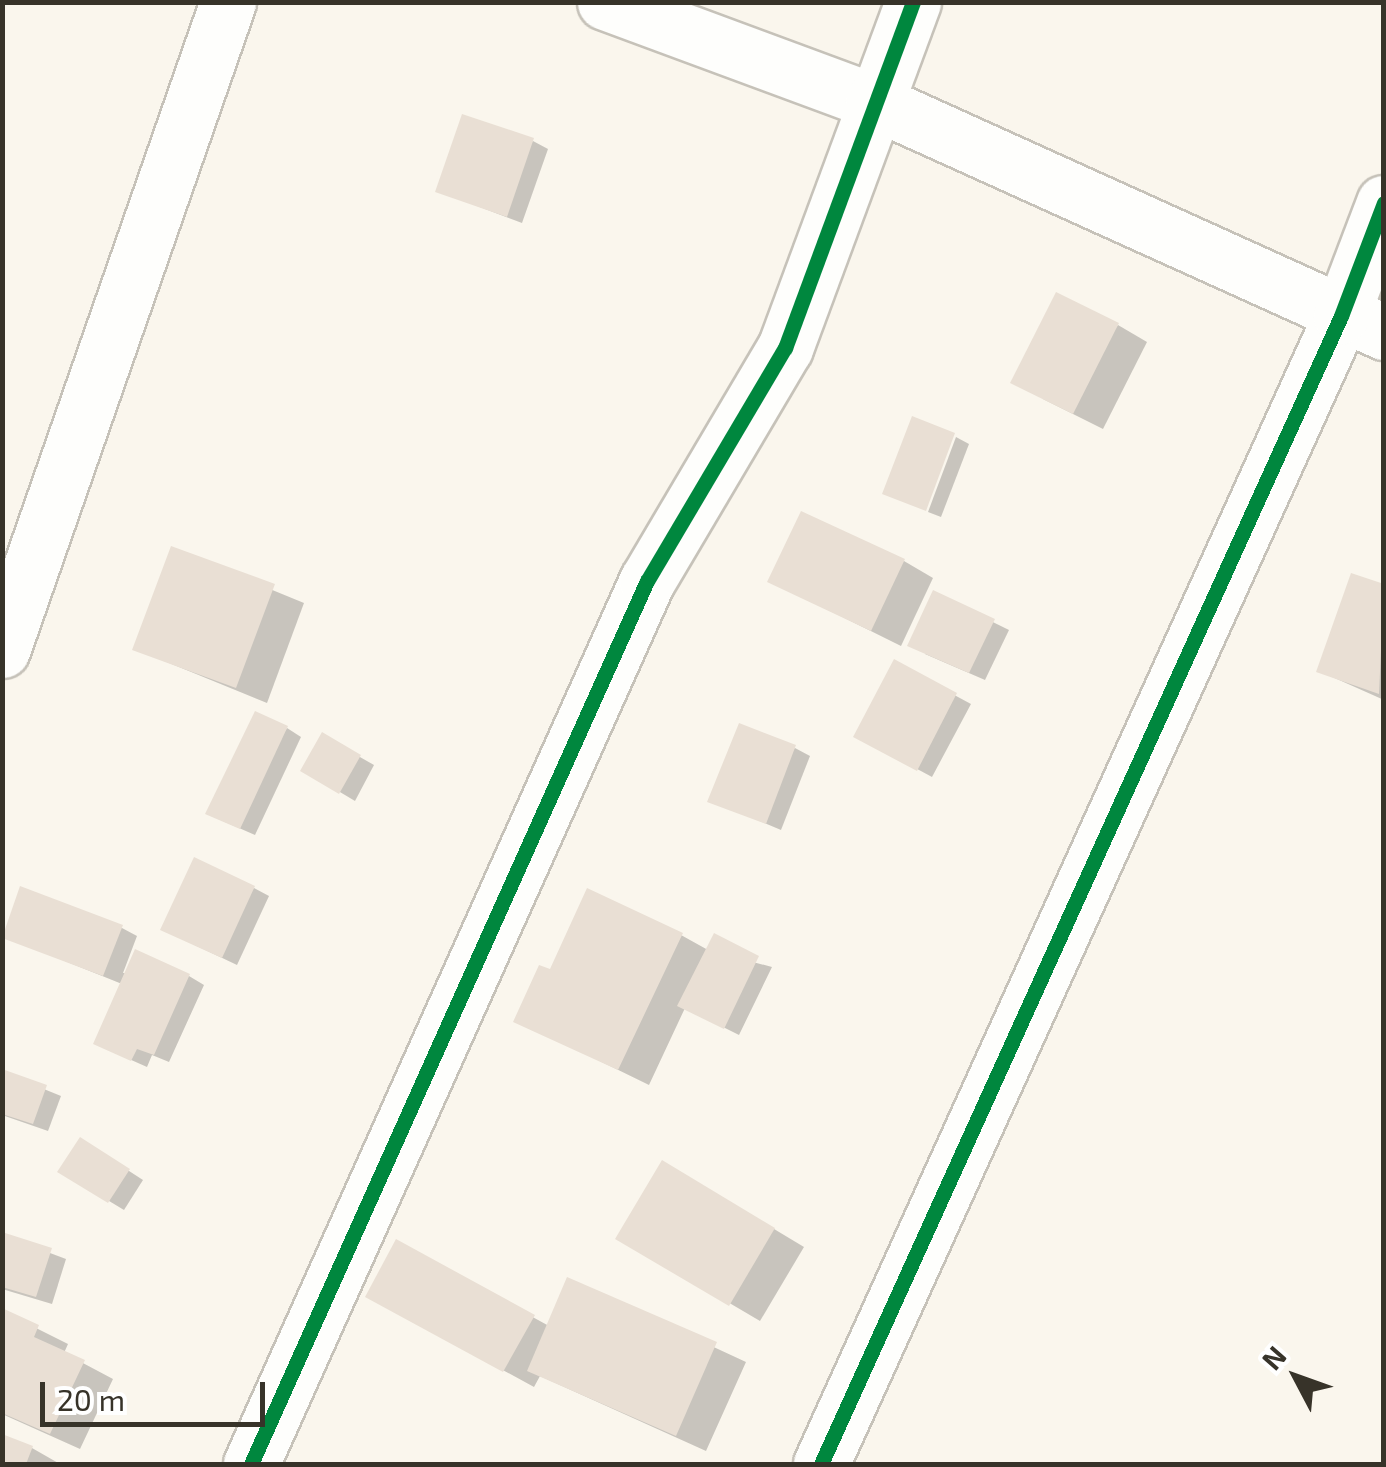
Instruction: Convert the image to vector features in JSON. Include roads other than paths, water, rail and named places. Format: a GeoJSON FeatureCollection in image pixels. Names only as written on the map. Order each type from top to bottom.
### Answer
{"type":"FeatureCollection","features":[{"type":"Feature","properties":{"kind":"street"},"geometry":{"type":"LineString","coordinates":[[2,650],[228,2]]}},
{"type":"Feature","properties":{"kind":"street"},"geometry":{"type":"LineString","coordinates":[[606,2],[873,100],[1362,324]]}},
{"type":"Feature","properties":{"kind":"street"},"geometry":{"type":"LineString","coordinates":[[251,1464],[647,581],[785,348],[873,100],[913,2]]}},
{"type":"Feature","properties":{"kind":"street"},"geometry":{"type":"LineString","coordinates":[[822,1464],[1362,324],[1384,203]]}}]}
